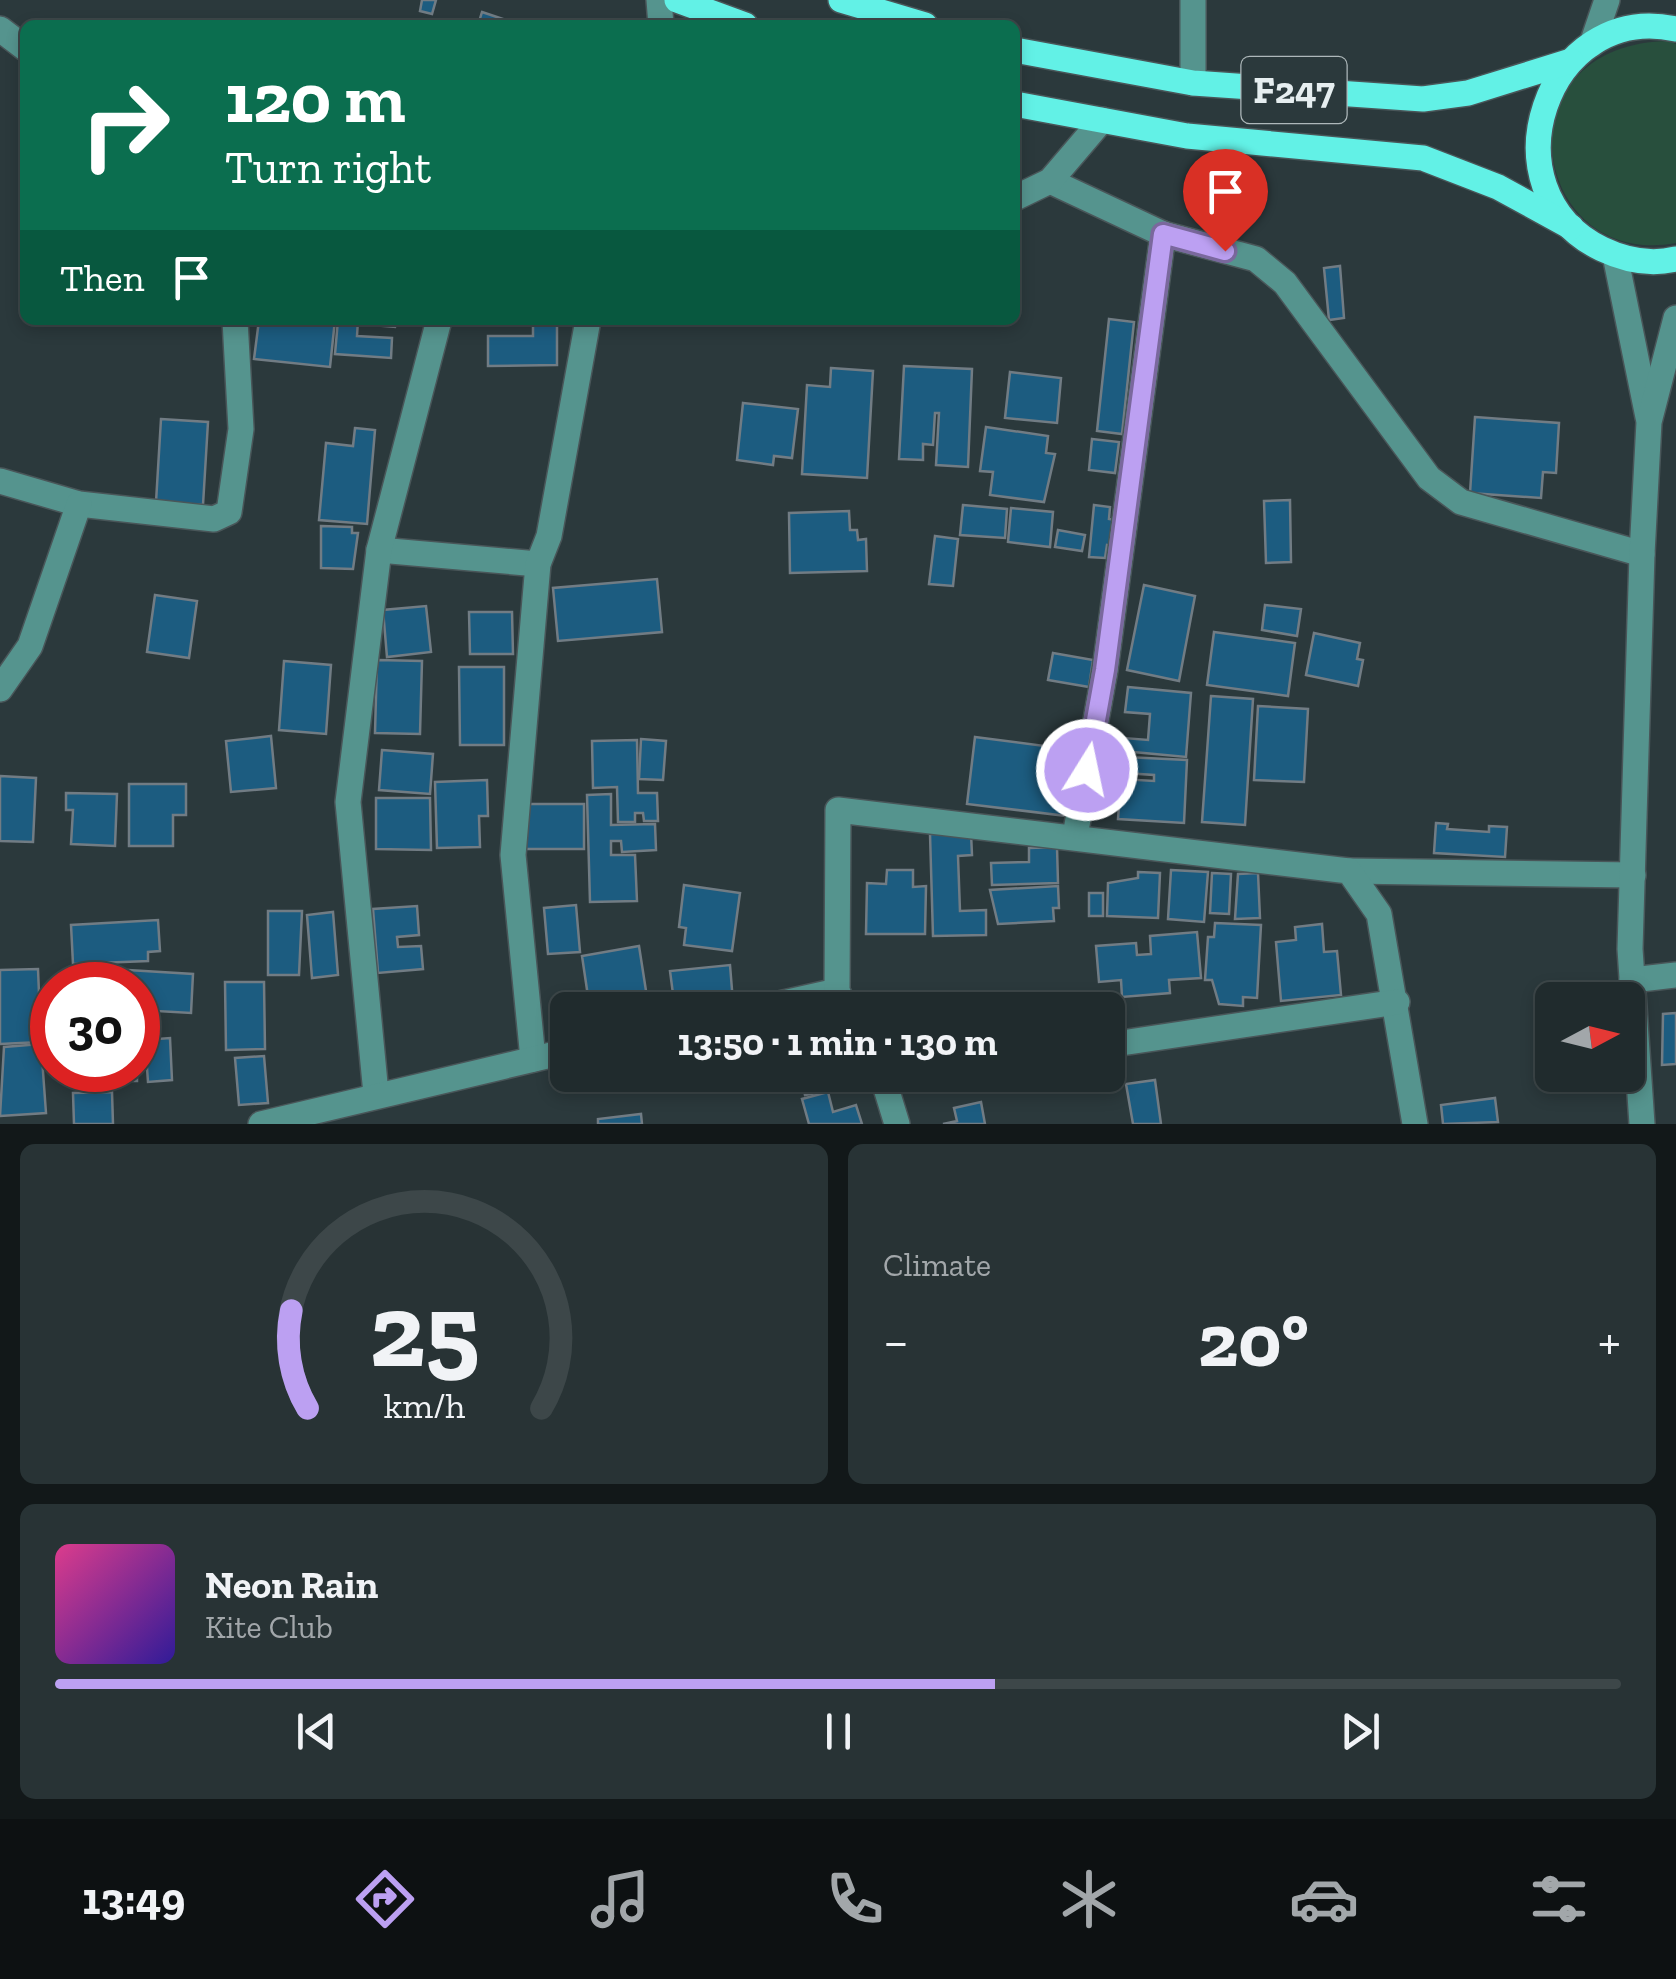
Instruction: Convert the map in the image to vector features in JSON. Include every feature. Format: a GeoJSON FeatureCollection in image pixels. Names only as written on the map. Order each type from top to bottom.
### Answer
{"type":"FeatureCollection","features":[{"type":"Feature","properties":{"kind":"main road"},"geometry":{"type":"LineString","coordinates":[[678,0],[732,20]]}},
{"type":"Feature","properties":{"kind":"main road"},"geometry":{"type":"LineString","coordinates":[[841,0],[909,20]]}},
{"type":"Feature","properties":{"kind":"main road","name":"F247"},"geometry":{"type":"LineString","coordinates":[[1020,51],[1193,82],[1423,99],[1468,93],[1641,27],[1676,29]]}},
{"type":"Feature","properties":{"kind":"main road","name":"F247"},"geometry":{"type":"LineString","coordinates":[[1571,227],[1544,183],[1538,131],[1555,81],[1582,52]]}},
{"type":"Feature","properties":{"kind":"main road","name":"F247"},"geometry":{"type":"LineString","coordinates":[[1020,105],[1187,136],[1422,158],[1498,187],[1615,255],[1640,261],[1676,259]]}},
{"type":"Feature","properties":{"kind":"street"},"geometry":{"type":"LineString","coordinates":[[1193,0],[1193,82]]}},
{"type":"Feature","properties":{"kind":"street"},"geometry":{"type":"LineString","coordinates":[[1582,52],[1607,0]]}},
{"type":"Feature","properties":{"kind":"street"},"geometry":{"type":"LineString","coordinates":[[0,29],[20,44]]}},
{"type":"Feature","properties":{"kind":"street"},"geometry":{"type":"LineString","coordinates":[[1020,196],[1050,181],[1102,120]]}},
{"type":"Feature","properties":{"kind":"street"},"geometry":{"type":"LineString","coordinates":[[1050,181],[1163,234],[1256,260],[1284,283],[1429,478],[1461,502],[1642,554]]}},
{"type":"Feature","properties":{"kind":"street"},"geometry":{"type":"LineString","coordinates":[[1075,836],[1105,670],[1163,234]]}},
{"type":"Feature","properties":{"kind":"street"},"geometry":{"type":"LineString","coordinates":[[1615,255],[1649,422]]}},
{"type":"Feature","properties":{"kind":"street"},"geometry":{"type":"LineString","coordinates":[[1642,1124],[1632,980],[1642,554],[1649,422],[1676,318]]}},
{"type":"Feature","properties":{"kind":"street"},"geometry":{"type":"LineString","coordinates":[[0,481],[78,504],[214,519],[229,512],[241,428],[235,325]]}},
{"type":"Feature","properties":{"kind":"street"},"geometry":{"type":"LineString","coordinates":[[376,1094],[348,802],[380,550],[438,325]]}},
{"type":"Feature","properties":{"kind":"street"},"geometry":{"type":"LineString","coordinates":[[533,1059],[513,855],[538,564],[550,536],[587,325]]}},
{"type":"Feature","properties":{"kind":"street"},"geometry":{"type":"LineString","coordinates":[[0,689],[30,646],[78,504]]}},
{"type":"Feature","properties":{"kind":"street"},"geometry":{"type":"LineString","coordinates":[[380,550],[538,564]]}},
{"type":"Feature","properties":{"kind":"street"},"geometry":{"type":"LineString","coordinates":[[842,992],[838,810],[1349,870],[1633,875]]}},
{"type":"Feature","properties":{"kind":"street"},"geometry":{"type":"LineString","coordinates":[[1349,870],[1379,914],[1415,1124]]}},
{"type":"Feature","properties":{"kind":"street"},"geometry":{"type":"LineString","coordinates":[[1632,980],[1676,974]]}},
{"type":"Feature","properties":{"kind":"street"},"geometry":{"type":"LineString","coordinates":[[1125,1042],[1397,1002]]}},
{"type":"Feature","properties":{"kind":"street"},"geometry":{"type":"LineString","coordinates":[[261,1124],[550,1055]]}},
{"type":"Feature","properties":{"kind":"street"},"geometry":{"type":"LineString","coordinates":[[891,1092],[896,1124]]}},
{"type":"Feature","properties":{"kind":"green space"},"geometry":{"type":"Polygon","coordinates":[[[1669,41],[1676,44],[1676,243],[1626,242],[1589,223],[1564,191],[1552,153],[1556,113],[1576,77],[1614,51],[1669,41]]]}},
{"type":"Feature","properties":{"kind":"building"},"geometry":{"type":"Polygon","coordinates":[[[422,0],[436,0],[432,14],[420,11],[422,0]]]}},
{"type":"Feature","properties":{"kind":"building"},"geometry":{"type":"Polygon","coordinates":[[[482,12],[506,20],[480,20],[482,12]]]}},
{"type":"Feature","properties":{"kind":"building"},"geometry":{"type":"Polygon","coordinates":[[[1340,266],[1344,318],[1329,320],[1324,268],[1340,266]]]}},
{"type":"Feature","properties":{"kind":"building"},"geometry":{"type":"Polygon","coordinates":[[[1109,319],[1134,322],[1122,434],[1097,431],[1109,319]]]}},
{"type":"Feature","properties":{"kind":"building"},"geometry":{"type":"Polygon","coordinates":[[[258,325],[334,325],[330,367],[254,359],[258,325]]]}},
{"type":"Feature","properties":{"kind":"building"},"geometry":{"type":"Polygon","coordinates":[[[338,325],[358,325],[357,336],[392,338],[391,358],[335,354],[338,325]]]}},
{"type":"Feature","properties":{"kind":"building"},"geometry":{"type":"Polygon","coordinates":[[[533,325],[557,325],[557,365],[488,366],[488,336],[533,336],[533,325]]]}},
{"type":"Feature","properties":{"kind":"building"},"geometry":{"type":"Polygon","coordinates":[[[904,366],[972,369],[968,467],[936,465],[939,413],[935,413],[933,445],[923,444],[923,460],[899,459],[904,366]]]}},
{"type":"Feature","properties":{"kind":"building"},"geometry":{"type":"Polygon","coordinates":[[[831,368],[873,371],[867,478],[802,474],[807,385],[830,387],[831,368]]]}},
{"type":"Feature","properties":{"kind":"building"},"geometry":{"type":"Polygon","coordinates":[[[1010,372],[1061,378],[1057,423],[1005,418],[1010,372]]]}},
{"type":"Feature","properties":{"kind":"building"},"geometry":{"type":"Polygon","coordinates":[[[743,403],[798,409],[792,458],[774,456],[773,465],[737,460],[743,403]]]}},
{"type":"Feature","properties":{"kind":"building"},"geometry":{"type":"Polygon","coordinates":[[[1475,417],[1559,423],[1556,473],[1543,472],[1541,498],[1470,493],[1475,417]]]}},
{"type":"Feature","properties":{"kind":"building"},"geometry":{"type":"Polygon","coordinates":[[[161,419],[208,422],[203,505],[156,502],[161,419]]]}},
{"type":"Feature","properties":{"kind":"building"},"geometry":{"type":"Polygon","coordinates":[[[986,427],[1048,436],[1046,453],[1055,454],[1044,502],[990,495],[993,472],[980,471],[986,427]]]}},
{"type":"Feature","properties":{"kind":"building"},"geometry":{"type":"Polygon","coordinates":[[[355,428],[375,430],[367,524],[319,520],[326,443],[353,446],[355,428]]]}},
{"type":"Feature","properties":{"kind":"building"},"geometry":{"type":"Polygon","coordinates":[[[1092,439],[1119,442],[1115,473],[1089,470],[1092,439]]]}},
{"type":"Feature","properties":{"kind":"building"},"geometry":{"type":"Polygon","coordinates":[[[1290,500],[1291,562],[1266,563],[1264,501],[1290,500]]]}},
{"type":"Feature","properties":{"kind":"building"},"geometry":{"type":"Polygon","coordinates":[[[963,505],[1007,509],[1005,538],[960,535],[963,505]]]}},
{"type":"Feature","properties":{"kind":"building"},"geometry":{"type":"Polygon","coordinates":[[[1094,505],[1110,507],[1109,519],[1115,520],[1113,546],[1107,545],[1105,558],[1089,557],[1094,505]]]}},
{"type":"Feature","properties":{"kind":"building"},"geometry":{"type":"Polygon","coordinates":[[[1011,508],[1053,512],[1050,547],[1008,542],[1011,508]]]}},
{"type":"Feature","properties":{"kind":"building"},"geometry":{"type":"Polygon","coordinates":[[[849,511],[850,530],[857,530],[858,540],[866,539],[867,571],[790,573],[789,513],[849,511]]]}},
{"type":"Feature","properties":{"kind":"building"},"geometry":{"type":"Polygon","coordinates":[[[321,526],[352,527],[352,533],[358,533],[353,569],[321,568],[321,526]]]}},
{"type":"Feature","properties":{"kind":"building"},"geometry":{"type":"Polygon","coordinates":[[[1058,530],[1085,535],[1082,551],[1055,547],[1058,530]]]}},
{"type":"Feature","properties":{"kind":"building"},"geometry":{"type":"Polygon","coordinates":[[[935,536],[958,539],[953,586],[929,584],[935,536]]]}},
{"type":"Feature","properties":{"kind":"building"},"geometry":{"type":"Polygon","coordinates":[[[657,579],[662,632],[558,641],[553,588],[657,579]]]}},
{"type":"Feature","properties":{"kind":"building"},"geometry":{"type":"Polygon","coordinates":[[[1144,585],[1195,596],[1179,681],[1127,670],[1144,585]]]}},
{"type":"Feature","properties":{"kind":"building"},"geometry":{"type":"Polygon","coordinates":[[[155,595],[197,601],[189,658],[147,652],[155,595]]]}},
{"type":"Feature","properties":{"kind":"building"},"geometry":{"type":"Polygon","coordinates":[[[1265,605],[1301,609],[1297,636],[1262,630],[1265,605]]]}},
{"type":"Feature","properties":{"kind":"building"},"geometry":{"type":"Polygon","coordinates":[[[426,606],[431,652],[387,657],[383,610],[426,606]]]}},
{"type":"Feature","properties":{"kind":"building"},"geometry":{"type":"Polygon","coordinates":[[[469,612],[512,612],[513,654],[470,654],[469,612]]]}},
{"type":"Feature","properties":{"kind":"building"},"geometry":{"type":"Polygon","coordinates":[[[1214,632],[1295,643],[1288,696],[1207,685],[1214,632]]]}},
{"type":"Feature","properties":{"kind":"building"},"geometry":{"type":"Polygon","coordinates":[[[1314,633],[1360,643],[1357,659],[1363,660],[1358,686],[1306,675],[1314,633]]]}},
{"type":"Feature","properties":{"kind":"building"},"geometry":{"type":"Polygon","coordinates":[[[1053,653],[1093,660],[1089,687],[1048,680],[1053,653]]]}},
{"type":"Feature","properties":{"kind":"building"},"geometry":{"type":"Polygon","coordinates":[[[377,660],[422,661],[420,734],[375,733],[377,660]]]}},
{"type":"Feature","properties":{"kind":"building"},"geometry":{"type":"Polygon","coordinates":[[[284,661],[331,665],[326,734],[279,730],[284,661]]]}},
{"type":"Feature","properties":{"kind":"building"},"geometry":{"type":"Polygon","coordinates":[[[459,667],[504,667],[504,745],[460,745],[459,667]]]}},
{"type":"Feature","properties":{"kind":"building"},"geometry":{"type":"Polygon","coordinates":[[[1128,687],[1191,693],[1186,757],[1123,751],[1124,738],[1148,740],[1150,714],[1125,712],[1128,687]]]}},
{"type":"Feature","properties":{"kind":"building"},"geometry":{"type":"Polygon","coordinates":[[[1211,696],[1253,699],[1245,825],[1202,822],[1211,696]]]}},
{"type":"Feature","properties":{"kind":"building"},"geometry":{"type":"Polygon","coordinates":[[[1258,706],[1308,709],[1304,782],[1254,780],[1258,706]]]}},
{"type":"Feature","properties":{"kind":"building"},"geometry":{"type":"Polygon","coordinates":[[[271,736],[276,788],[231,792],[226,741],[271,736]]]}},
{"type":"Feature","properties":{"kind":"building"},"geometry":{"type":"Polygon","coordinates":[[[975,737],[1075,750],[1067,816],[967,804],[975,737]]]}},
{"type":"Feature","properties":{"kind":"building"},"geometry":{"type":"Polygon","coordinates":[[[641,739],[666,741],[663,780],[639,779],[641,739]]]}},
{"type":"Feature","properties":{"kind":"building"},"geometry":{"type":"Polygon","coordinates":[[[637,740],[638,793],[657,793],[658,821],[644,821],[643,813],[635,813],[635,822],[618,822],[617,787],[593,788],[592,741],[637,740]]]}},
{"type":"Feature","properties":{"kind":"building"},"geometry":{"type":"Polygon","coordinates":[[[382,750],[433,754],[430,794],[379,790],[382,750]]]}},
{"type":"Feature","properties":{"kind":"building"},"geometry":{"type":"Polygon","coordinates":[[[1125,757],[1187,760],[1184,823],[1118,819],[1121,779],[1154,781],[1154,775],[1124,773],[1125,757]]]}},
{"type":"Feature","properties":{"kind":"building"},"geometry":{"type":"Polygon","coordinates":[[[0,776],[36,778],[33,842],[0,841],[0,776]]]}},
{"type":"Feature","properties":{"kind":"building"},"geometry":{"type":"Polygon","coordinates":[[[487,780],[488,816],[479,816],[480,847],[437,848],[435,782],[487,780]]]}},
{"type":"Feature","properties":{"kind":"building"},"geometry":{"type":"Polygon","coordinates":[[[129,784],[186,784],[186,815],[173,815],[173,846],[129,846],[129,784]]]}},
{"type":"Feature","properties":{"kind":"building"},"geometry":{"type":"Polygon","coordinates":[[[66,793],[117,794],[115,846],[71,844],[73,810],[66,810],[66,793]]]}},
{"type":"Feature","properties":{"kind":"building"},"geometry":{"type":"Polygon","coordinates":[[[611,794],[611,825],[655,824],[656,850],[622,852],[621,841],[611,841],[611,855],[635,855],[637,901],[590,902],[587,795],[611,794]]]}},
{"type":"Feature","properties":{"kind":"building"},"geometry":{"type":"Polygon","coordinates":[[[376,798],[430,798],[431,850],[376,849],[376,798]]]}},
{"type":"Feature","properties":{"kind":"building"},"geometry":{"type":"Polygon","coordinates":[[[525,804],[584,804],[584,849],[525,849],[525,804]]]}},
{"type":"Feature","properties":{"kind":"building"},"geometry":{"type":"Polygon","coordinates":[[[1436,823],[1448,824],[1447,829],[1489,832],[1489,826],[1507,827],[1505,857],[1434,853],[1436,823]]]}},
{"type":"Feature","properties":{"kind":"building"},"geometry":{"type":"Polygon","coordinates":[[[971,833],[972,855],[958,856],[960,911],[986,910],[986,935],[933,936],[930,834],[971,833]]]}},
{"type":"Feature","properties":{"kind":"building"},"geometry":{"type":"Polygon","coordinates":[[[1057,847],[1058,883],[992,885],[991,863],[1029,862],[1029,848],[1057,847]]]}},
{"type":"Feature","properties":{"kind":"building"},"geometry":{"type":"Polygon","coordinates":[[[887,870],[913,870],[913,887],[926,886],[925,934],[866,934],[867,883],[886,884],[887,870]]]}},
{"type":"Feature","properties":{"kind":"building"},"geometry":{"type":"Polygon","coordinates":[[[1171,870],[1208,872],[1204,922],[1168,919],[1171,870]]]}},
{"type":"Feature","properties":{"kind":"building"},"geometry":{"type":"Polygon","coordinates":[[[1138,872],[1160,873],[1158,918],[1107,916],[1108,883],[1138,878],[1138,872]]]}},
{"type":"Feature","properties":{"kind":"building"},"geometry":{"type":"Polygon","coordinates":[[[1212,873],[1231,874],[1229,914],[1210,913],[1212,873]]]}},
{"type":"Feature","properties":{"kind":"building"},"geometry":{"type":"Polygon","coordinates":[[[1258,873],[1260,918],[1235,919],[1238,874],[1258,873]]]}},
{"type":"Feature","properties":{"kind":"building"},"geometry":{"type":"Polygon","coordinates":[[[684,885],[740,893],[732,951],[684,945],[686,928],[679,927],[684,885]]]}},
{"type":"Feature","properties":{"kind":"building"},"geometry":{"type":"Polygon","coordinates":[[[1058,886],[1059,908],[1053,908],[1054,921],[998,924],[990,890],[1058,886]]]}},
{"type":"Feature","properties":{"kind":"building"},"geometry":{"type":"Polygon","coordinates":[[[1089,893],[1103,893],[1103,916],[1089,916],[1089,893]]]}},
{"type":"Feature","properties":{"kind":"building"},"geometry":{"type":"Polygon","coordinates":[[[576,905],[580,952],[548,954],[544,908],[576,905]]]}},
{"type":"Feature","properties":{"kind":"building"},"geometry":{"type":"Polygon","coordinates":[[[417,906],[419,935],[397,937],[398,947],[421,946],[423,969],[378,973],[373,909],[417,906]]]}},
{"type":"Feature","properties":{"kind":"building"},"geometry":{"type":"Polygon","coordinates":[[[268,911],[302,911],[299,975],[268,975],[268,911]]]}},
{"type":"Feature","properties":{"kind":"building"},"geometry":{"type":"Polygon","coordinates":[[[333,912],[338,975],[312,978],[307,915],[333,912]]]}},
{"type":"Feature","properties":{"kind":"building"},"geometry":{"type":"Polygon","coordinates":[[[158,920],[160,951],[148,952],[148,961],[73,962],[71,925],[158,920]]]}},
{"type":"Feature","properties":{"kind":"building"},"geometry":{"type":"Polygon","coordinates":[[[1215,923],[1261,925],[1257,998],[1243,997],[1243,1006],[1219,1004],[1212,980],[1205,980],[1208,937],[1214,937],[1215,923]]]}},
{"type":"Feature","properties":{"kind":"building"},"geometry":{"type":"Polygon","coordinates":[[[1322,924],[1324,952],[1337,951],[1341,995],[1281,1001],[1276,942],[1296,940],[1295,927],[1322,924]]]}},
{"type":"Feature","properties":{"kind":"building"},"geometry":{"type":"Polygon","coordinates":[[[1197,932],[1201,978],[1169,980],[1170,993],[1125,997],[1121,980],[1099,982],[1096,946],[1136,943],[1137,955],[1151,954],[1150,936],[1197,932]]]}},
{"type":"Feature","properties":{"kind":"building"},"geometry":{"type":"Polygon","coordinates":[[[639,946],[646,992],[587,992],[582,956],[639,946]]]}},
{"type":"Feature","properties":{"kind":"building"},"geometry":{"type":"Polygon","coordinates":[[[730,965],[732,992],[673,992],[670,971],[730,965]]]}},
{"type":"Feature","properties":{"kind":"building"},"geometry":{"type":"Polygon","coordinates":[[[30,969],[30,1043],[0,1044],[0,970],[30,969]]]}},
{"type":"Feature","properties":{"kind":"building"},"geometry":{"type":"Polygon","coordinates":[[[160,972],[193,974],[191,1013],[160,1011],[160,972]]]}},
{"type":"Feature","properties":{"kind":"building"},"geometry":{"type":"Polygon","coordinates":[[[225,982],[264,982],[265,1049],[226,1050],[225,982]]]}},
{"type":"Feature","properties":{"kind":"building"},"geometry":{"type":"Polygon","coordinates":[[[1676,1013],[1676,1064],[1662,1065],[1663,1014],[1676,1013]]]}},
{"type":"Feature","properties":{"kind":"building"},"geometry":{"type":"Polygon","coordinates":[[[170,1038],[172,1080],[160,1081],[160,1039],[170,1038]]]}},
{"type":"Feature","properties":{"kind":"building"},"geometry":{"type":"Polygon","coordinates":[[[30,1045],[30,1092],[44,1092],[46,1113],[0,1116],[4,1047],[30,1045]]]}},
{"type":"Feature","properties":{"kind":"building"},"geometry":{"type":"Polygon","coordinates":[[[264,1056],[268,1103],[239,1105],[235,1058],[264,1056]]]}},
{"type":"Feature","properties":{"kind":"building"},"geometry":{"type":"Polygon","coordinates":[[[1155,1080],[1161,1124],[1133,1124],[1126,1084],[1155,1080]]]}},
{"type":"Feature","properties":{"kind":"building"},"geometry":{"type":"Polygon","coordinates":[[[112,1092],[113,1124],[74,1124],[73,1093],[112,1092]]]}},
{"type":"Feature","properties":{"kind":"building"},"geometry":{"type":"Polygon","coordinates":[[[828,1092],[833,1112],[856,1105],[862,1124],[809,1124],[802,1099],[828,1092]]]}},
{"type":"Feature","properties":{"kind":"building"},"geometry":{"type":"Polygon","coordinates":[[[1495,1098],[1498,1122],[1443,1124],[1441,1105],[1495,1098]]]}},
{"type":"Feature","properties":{"kind":"building"},"geometry":{"type":"Polygon","coordinates":[[[981,1102],[985,1124],[943,1124],[957,1121],[954,1108],[981,1102]]]}},
{"type":"Feature","properties":{"kind":"building"},"geometry":{"type":"Polygon","coordinates":[[[641,1114],[642,1124],[598,1124],[598,1119],[641,1114]]]}},
{"type":"Feature","properties":{"kind":"route"},"geometry":{"type":"LineString","coordinates":[[1087,770],[1105,670],[1163,234],[1225,251]]}}]}
